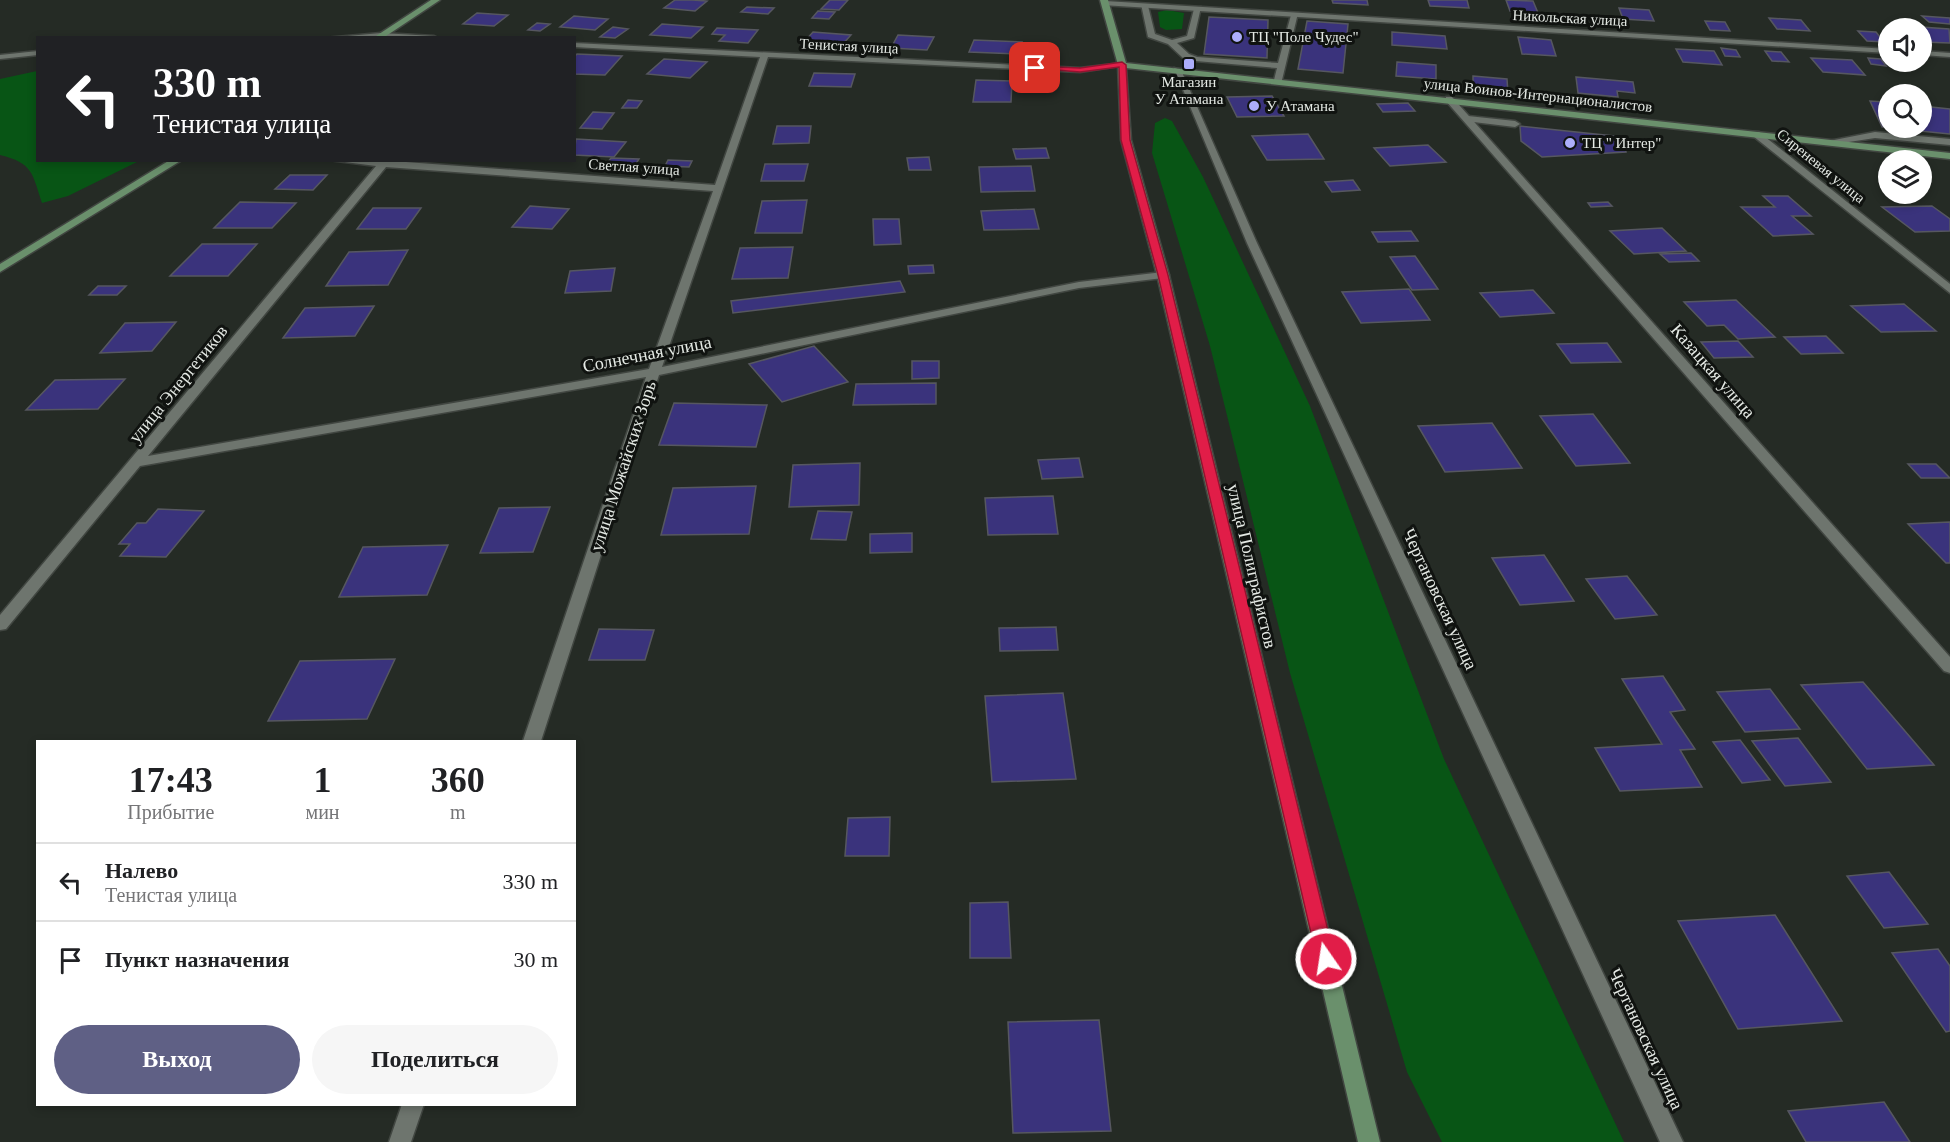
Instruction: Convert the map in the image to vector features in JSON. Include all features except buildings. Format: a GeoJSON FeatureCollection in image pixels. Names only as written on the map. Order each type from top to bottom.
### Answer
{"type":"FeatureCollection","features":[{"type":"Feature","properties":{"kind":"street"},"geometry":{"type":"LineString","coordinates":[[379,36],[436,0]]}},
{"type":"Feature","properties":{"kind":"street","name":"Никольская улица"},"geometry":{"type":"LineString","coordinates":[[1105,2],[1878,50]]}},
{"type":"Feature","properties":{"kind":"street","name":"улица Полиграфистов"},"geometry":{"type":"LineString","coordinates":[[1105,2],[1122,65],[1126,140],[1163,275],[1369,1142]]}},
{"type":"Feature","properties":{"kind":"street"},"geometry":{"type":"LineString","coordinates":[[1144,6],[1151,35],[1171,42],[1186,56],[1196,59],[1282,66]]}},
{"type":"Feature","properties":{"kind":"street"},"geometry":{"type":"LineString","coordinates":[[1171,42],[1190,38],[1198,9]]}},
{"type":"Feature","properties":{"kind":"street"},"geometry":{"type":"LineString","coordinates":[[1278,80],[1295,15]]}},
{"type":"Feature","properties":{"kind":"street","name":"Тенистая улица"},"geometry":{"type":"LineString","coordinates":[[576,45],[1080,70],[1122,65]]}},
{"type":"Feature","properties":{"kind":"street"},"geometry":{"type":"LineString","coordinates":[[0,57],[36,54]]}},
{"type":"Feature","properties":{"kind":"street"},"geometry":{"type":"LineString","coordinates":[[1932,54],[1950,55]]}},
{"type":"Feature","properties":{"kind":"street","name":"улица Можайских Зорь"},"geometry":{"type":"LineString","coordinates":[[532,740],[654,372],[765,55]]}},
{"type":"Feature","properties":{"kind":"street","name":"улица Воинов-Интернационалистов"},"geometry":{"type":"LineString","coordinates":[[1122,65],[1278,80],[1950,156]]}},
{"type":"Feature","properties":{"kind":"street","name":"Чертановская улица"},"geometry":{"type":"LineString","coordinates":[[1177,70],[1257,254],[1672,1142]]}},
{"type":"Feature","properties":{"kind":"street","name":"Казацкая улица"},"geometry":{"type":"LineString","coordinates":[[1449,99],[1950,667]]}},
{"type":"Feature","properties":{"kind":"street"},"geometry":{"type":"LineString","coordinates":[[1468,119],[1515,124]]}},
{"type":"Feature","properties":{"kind":"street","name":"Сиреневая улица"},"geometry":{"type":"LineString","coordinates":[[1756,134],[1950,290]]}},
{"type":"Feature","properties":{"kind":"street"},"geometry":{"type":"LineString","coordinates":[[1829,142],[1875,135],[1950,142]]}},
{"type":"Feature","properties":{"kind":"street"},"geometry":{"type":"LineString","coordinates":[[0,268],[175,162]]}},
{"type":"Feature","properties":{"kind":"street","name":"Светлая улица"},"geometry":{"type":"LineString","coordinates":[[353,162],[718,188]]}},
{"type":"Feature","properties":{"kind":"street","name":"улица Энергетиков"},"geometry":{"type":"LineString","coordinates":[[0,625],[382,165]]}},
{"type":"Feature","properties":{"kind":"street","name":"Солнечная улица"},"geometry":{"type":"LineString","coordinates":[[137,462],[654,372],[1079,285],[1163,275]]}},
{"type":"Feature","properties":{"kind":"street"},"geometry":{"type":"LineString","coordinates":[[400,1142],[412,1106]]}},
{"type":"Feature","properties":{"kind":"green space"},"geometry":{"type":"Polygon","coordinates":[[[1167,10],[1184,13],[1182,29],[1166,30],[1160,27],[1158,12],[1167,10]]]}},
{"type":"Feature","properties":{"kind":"green space"},"geometry":{"type":"Polygon","coordinates":[[[36,71],[36,162],[137,162],[68,196],[42,203],[30,171],[19,162],[0,155],[0,79],[36,71]]]}},
{"type":"Feature","properties":{"kind":"green space"},"geometry":{"type":"Polygon","coordinates":[[[1165,118],[1172,121],[1203,177],[1310,406],[1444,759],[1624,1142],[1442,1142],[1407,1072],[1290,673],[1210,346],[1152,153],[1155,123],[1165,118]]]}},
{"type":"Feature","properties":{"kind":"place","name":"ТЦ \"Поле Чудес\""},"geometry":{"type":"Point","coordinates":[1237,37]}},
{"type":"Feature","properties":{"kind":"place","name":"Магазин У Атамана"},"geometry":{"type":"Point","coordinates":[1189,64]}},
{"type":"Feature","properties":{"kind":"place","name":"У Атамана"},"geometry":{"type":"Point","coordinates":[1254,106]}},
{"type":"Feature","properties":{"kind":"place","name":"ТЦ \" Интер\""},"geometry":{"type":"Point","coordinates":[1570,143]}},
{"type":"Feature","properties":{"kind":"route"},"geometry":{"type":"LineString","coordinates":[[1035,68],[1080,70],[1122,65],[1126,140],[1163,275],[1326,959]]}}]}
